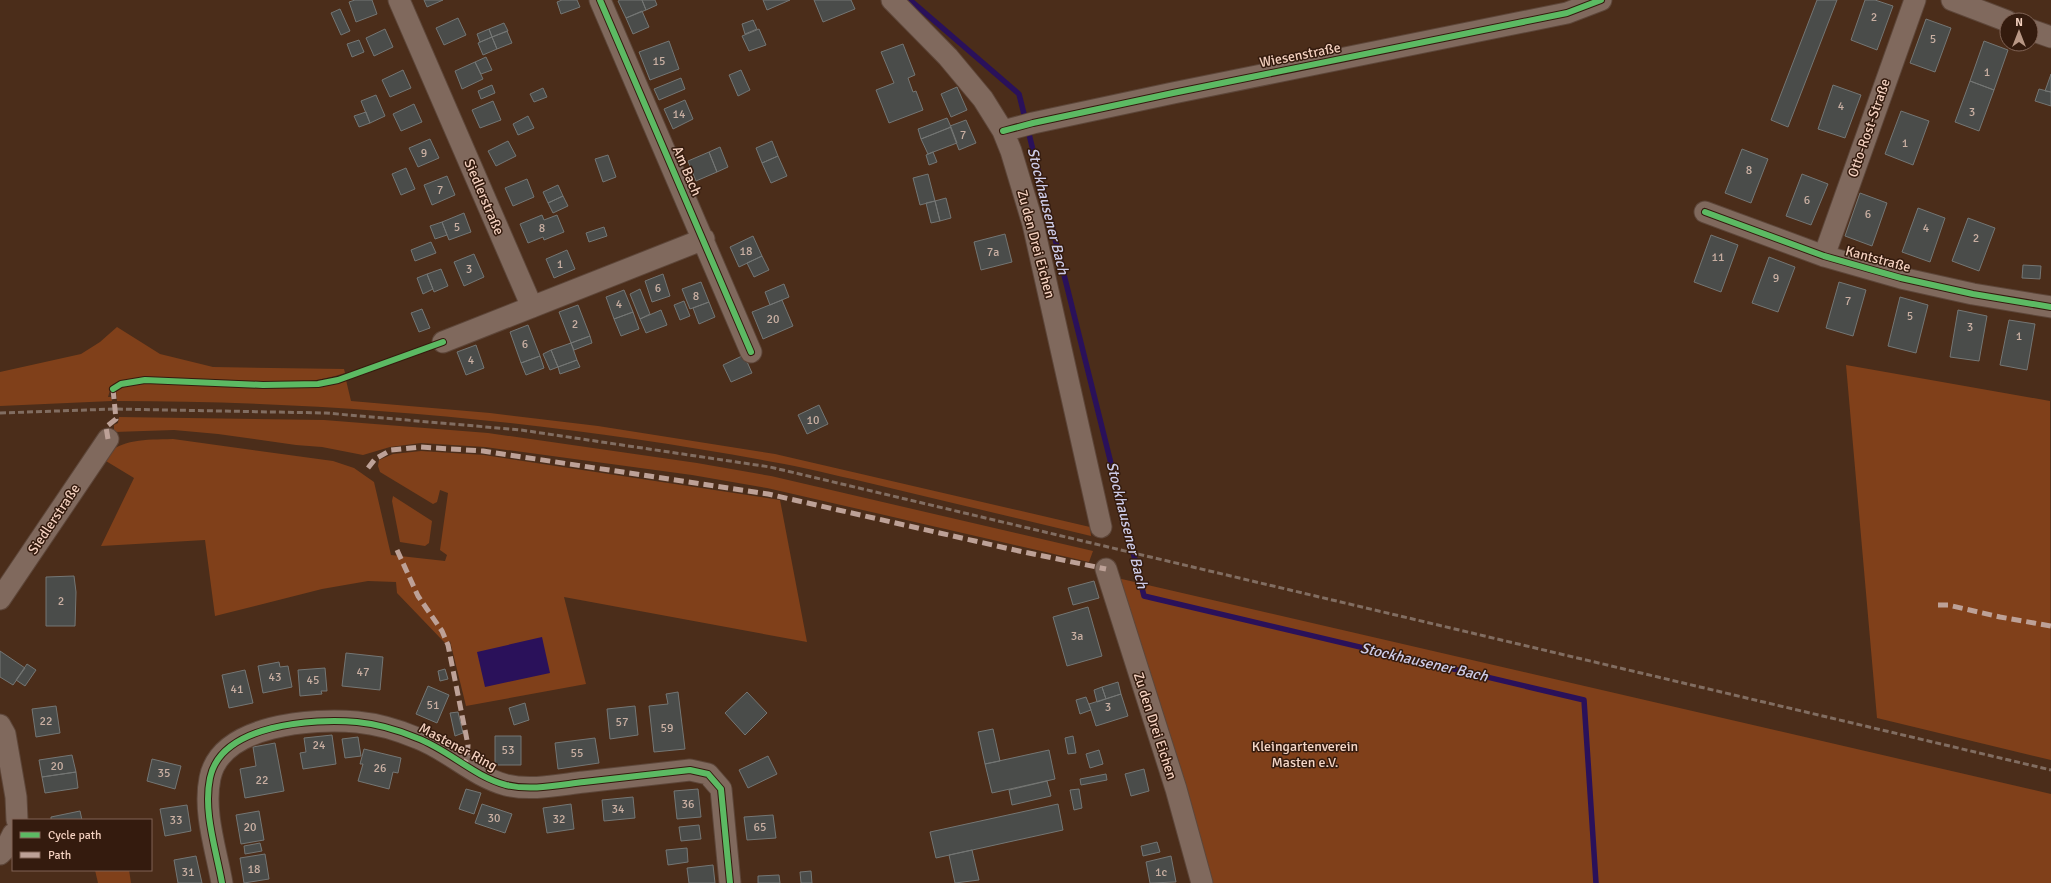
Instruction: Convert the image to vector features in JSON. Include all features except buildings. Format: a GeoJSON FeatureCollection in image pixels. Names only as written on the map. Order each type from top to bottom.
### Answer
{"type":"FeatureCollection","features":[{"type":"Feature","properties":{"kind":"street","name":"Siedlerstraße"},"geometry":{"type":"LineString","coordinates":[[399,0],[532,307]]}},
{"type":"Feature","properties":{"kind":"street","name":"Am Bach"},"geometry":{"type":"LineString","coordinates":[[600,0],[704,239],[751,352]]}},
{"type":"Feature","properties":{"kind":"street","name":"Zu den Drei Eichen"},"geometry":{"type":"LineString","coordinates":[[892,0],[948,57],[983,99],[1018,127],[1011,151],[1033,224],[1101,527]]}},
{"type":"Feature","properties":{"kind":"street","name":"Wiesenstraße"},"geometry":{"type":"LineString","coordinates":[[1018,127],[1499,28],[1567,13],[1601,0]]}},
{"type":"Feature","properties":{"kind":"street","name":"Otto-Rost-Straße"},"geometry":{"type":"LineString","coordinates":[[1824,256],[1914,0]]}},
{"type":"Feature","properties":{"kind":"street"},"geometry":{"type":"LineString","coordinates":[[1952,0],[1999,18]]}},
{"type":"Feature","properties":{"kind":"street"},"geometry":{"type":"LineString","coordinates":[[2039,33],[2051,37]]}},
{"type":"Feature","properties":{"kind":"street","name":"Kantstraße"},"geometry":{"type":"LineString","coordinates":[[1705,212],[1824,256],[1901,278],[1973,294],[2051,307]]}},
{"type":"Feature","properties":{"kind":"street"},"geometry":{"type":"LineString","coordinates":[[443,342],[704,239]]}},
{"type":"Feature","properties":{"kind":"street","name":"Siedlerstraße"},"geometry":{"type":"LineString","coordinates":[[0,598],[108,439]]}},
{"type":"Feature","properties":{"kind":"street","name":"Zu den Drei Eichen"},"geometry":{"type":"LineString","coordinates":[[1106,569],[1176,788],[1202,883]]}},
{"type":"Feature","properties":{"kind":"street","name":"Mastener Ring"},"geometry":{"type":"LineString","coordinates":[[222,883],[208,804],[210,777],[216,762],[234,744],[258,731],[323,720],[358,722],[386,727],[406,734],[444,751],[481,775],[506,785],[533,788],[690,770],[708,774],[721,789],[730,883]]}},
{"type":"Feature","properties":{"kind":"street"},"geometry":{"type":"LineString","coordinates":[[0,725],[5,734],[16,797],[17,819]]}},
{"type":"Feature","properties":{"kind":"street"},"geometry":{"type":"LineString","coordinates":[[0,854],[6,848],[12,836]]}},
{"type":"Feature","properties":{"kind":"green space"},"geometry":{"type":"Polygon","coordinates":[[[117,327],[160,354],[213,367],[344,369],[345,373],[294,383],[267,384],[132,379],[119,382],[111,387],[108,397],[111,397],[112,401],[0,406],[0,372],[81,354],[100,342],[117,327]]]}},
{"type":"Feature","properties":{"kind":"green space"},"geometry":{"type":"Polygon","coordinates":[[[1846,365],[2050,401],[2051,760],[1877,718],[1846,365]]]}},
{"type":"Feature","properties":{"kind":"green space"},"geometry":{"type":"Polygon","coordinates":[[[346,380],[351,401],[490,413],[598,426],[775,454],[1090,527],[1091,536],[796,466],[692,448],[528,425],[446,416],[282,405],[117,401],[116,390],[130,384],[145,382],[248,387],[313,387],[346,380]]]}},
{"type":"Feature","properties":{"kind":"green space"},"geometry":{"type":"Polygon","coordinates":[[[119,417],[324,420],[488,433],[697,463],[771,476],[1093,551],[1089,562],[767,488],[692,475],[485,447],[421,443],[390,447],[363,455],[322,447],[296,445],[218,434],[174,430],[114,432],[114,425],[118,423],[119,417]]]}},
{"type":"Feature","properties":{"kind":"green space"},"geometry":{"type":"Polygon","coordinates":[[[173,439],[333,461],[354,468],[374,482],[391,555],[445,561],[447,555],[440,550],[448,493],[440,490],[437,502],[433,504],[380,472],[378,466],[379,460],[393,454],[421,451],[484,455],[780,500],[807,642],[564,597],[586,684],[466,706],[450,641],[445,643],[397,593],[396,582],[368,581],[322,589],[215,616],[205,540],[101,546],[134,478],[101,458],[109,451],[126,443],[143,440],[173,439]]]}},
{"type":"Feature","properties":{"kind":"green space"},"geometry":{"type":"Polygon","coordinates":[[[393,496],[432,521],[429,543],[425,546],[400,542],[392,501],[393,496]]]}},
{"type":"Feature","properties":{"kind":"green space","name":"Kleingartenverein Masten e.V."},"geometry":{"type":"Polygon","coordinates":[[[1113,577],[2051,794],[2051,883],[1207,883],[1113,577]]]}},
{"type":"Feature","properties":{"kind":"green space"},"geometry":{"type":"Polygon","coordinates":[[[95,871],[129,871],[131,883],[98,883],[95,871]]]}},
{"type":"Feature","properties":{"kind":"shaded area"},"geometry":{"type":"Polygon","coordinates":[[[542,637],[550,673],[485,687],[477,652],[542,637]]]}},
{"type":"Feature","properties":{"kind":"waterway","name":"Stockhausener Bach"},"geometry":{"type":"LineString","coordinates":[[910,0],[1019,94],[1144,596],[1584,700],[1596,883]]}},
{"type":"Feature","properties":{"kind":"railway"},"geometry":{"type":"LineString","coordinates":[[0,413],[115,409],[326,413],[521,430],[770,467],[2051,770]]}},
{"type":"Feature","properties":{"kind":"marked path"},"geometry":{"type":"LineString","coordinates":[[108,439],[106,427],[116,419],[113,389],[116,387]]}},
{"type":"Feature","properties":{"kind":"marked path"},"geometry":{"type":"LineString","coordinates":[[368,468],[375,459],[391,450],[420,447],[483,451],[768,494],[1019,551],[1106,569]]}},
{"type":"Feature","properties":{"kind":"marked path"},"geometry":{"type":"LineString","coordinates":[[397,550],[418,596],[442,631],[448,645],[468,745],[467,759],[464,764]]}},
{"type":"Feature","properties":{"kind":"marked path"},"geometry":{"type":"LineString","coordinates":[[1938,605],[1948,605],[2000,617],[2051,626]]}},
{"type":"Feature","properties":{"kind":"cycle path"},"geometry":{"type":"LineString","coordinates":[[600,0],[751,352]]}},
{"type":"Feature","properties":{"kind":"cycle path"},"geometry":{"type":"LineString","coordinates":[[1003,131],[1033,123],[1173,93],[1567,13],[1601,0]]}},
{"type":"Feature","properties":{"kind":"cycle path"},"geometry":{"type":"LineString","coordinates":[[1705,212],[1824,256],[1901,278],[1973,294],[2051,307]]}},
{"type":"Feature","properties":{"kind":"cycle path"},"geometry":{"type":"LineString","coordinates":[[113,389],[121,384],[145,380],[263,385],[318,384],[338,380],[443,342]]}},
{"type":"Feature","properties":{"kind":"cycle path"},"geometry":{"type":"LineString","coordinates":[[222,883],[211,830],[208,804],[210,778],[218,760],[232,746],[250,735],[272,728],[317,721],[373,724],[410,735],[440,749],[483,776],[515,787],[545,787],[690,770],[708,774],[721,789],[730,883]]}}]}
